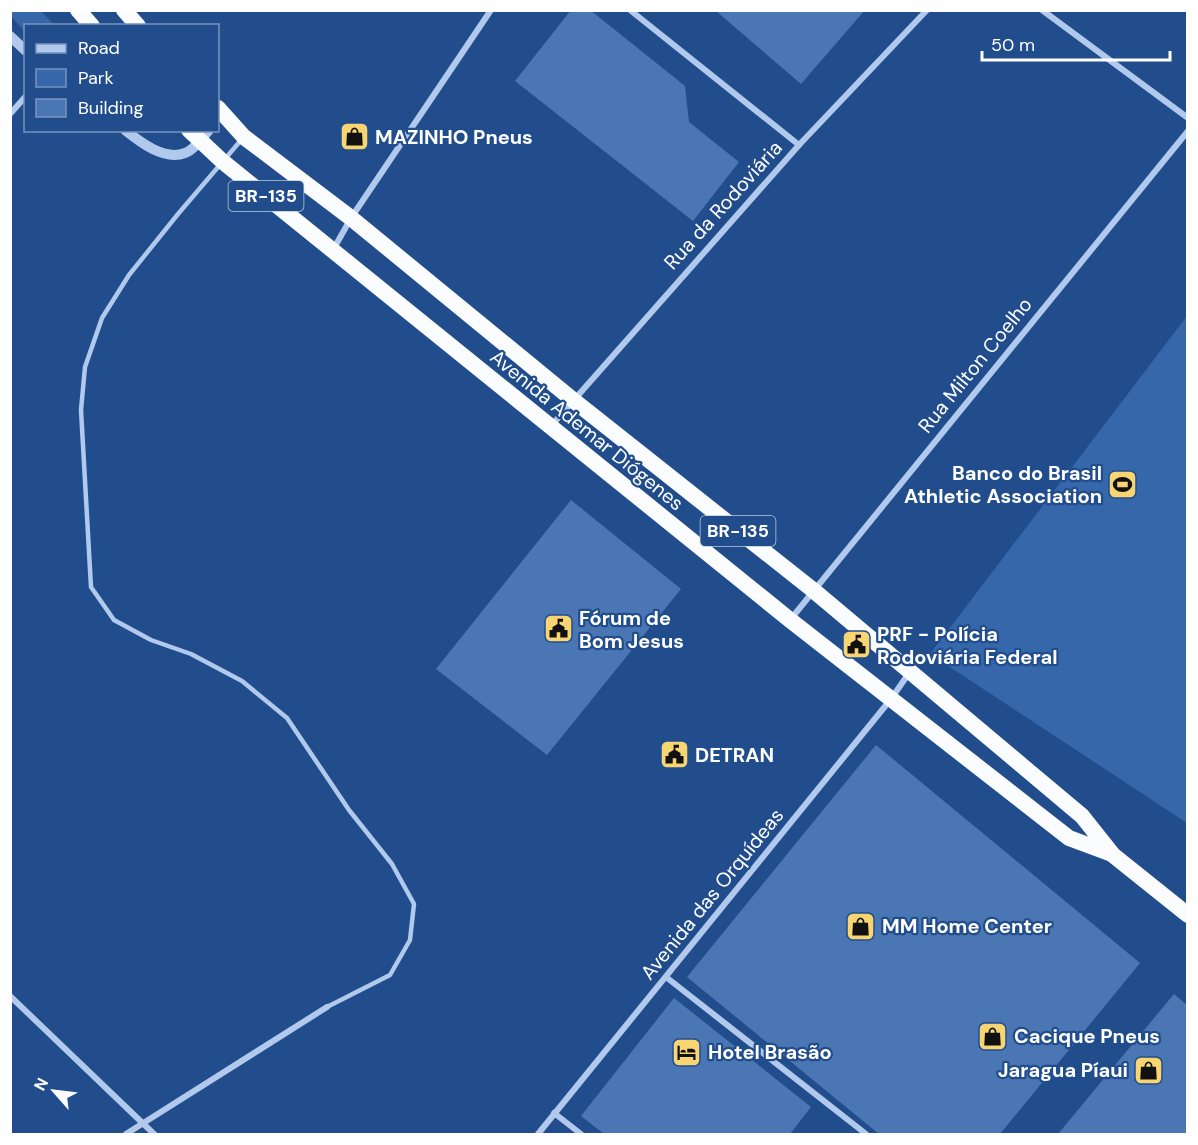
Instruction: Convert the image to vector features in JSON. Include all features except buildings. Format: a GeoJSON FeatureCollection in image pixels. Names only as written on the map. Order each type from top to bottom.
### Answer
{"type":"FeatureCollection","features":[{"type":"Feature","properties":{"kind":"highway"},"geometry":{"type":"LineString","coordinates":[[78,10],[90,24]]}},
{"type":"Feature","properties":{"kind":"highway"},"geometry":{"type":"LineString","coordinates":[[124,10],[136,24]]}},
{"type":"Feature","properties":{"kind":"highway","name":"Avenida Ademar Diógenes"},"geometry":{"type":"LineString","coordinates":[[220,115],[813,590],[1082,816],[1113,855],[1188,915]]}},
{"type":"Feature","properties":{"kind":"highway","name":"Avenida Ademar Diógenes"},"geometry":{"type":"LineString","coordinates":[[199,134],[222,161],[790,620],[1069,838],[1113,855]]}},
{"type":"Feature","properties":{"kind":"street"},"geometry":{"type":"LineString","coordinates":[[333,250],[351,218],[491,10]]}},
{"type":"Feature","properties":{"kind":"street"},"geometry":{"type":"LineString","coordinates":[[630,10],[799,145]]}},
{"type":"Feature","properties":{"kind":"street","name":"Rua da Rodoviária"},"geometry":{"type":"LineString","coordinates":[[549,427],[799,145],[927,10]]}},
{"type":"Feature","properties":{"kind":"street"},"geometry":{"type":"LineString","coordinates":[[1042,10],[1188,118]]}},
{"type":"Feature","properties":{"kind":"street"},"geometry":{"type":"LineString","coordinates":[[10,36],[24,49]]}},
{"type":"Feature","properties":{"kind":"street"},"geometry":{"type":"LineString","coordinates":[[10,114],[24,98]]}},
{"type":"Feature","properties":{"kind":"street","name":"Rua Milton Coelho"},"geometry":{"type":"LineString","coordinates":[[790,620],[1188,131]]}},
{"type":"Feature","properties":{"kind":"street"},"geometry":{"type":"LineString","coordinates":[[128,132],[144,145],[165,153],[187,153],[199,134]]}},
{"type":"Feature","properties":{"kind":"street","name":"Avenida das Orquídeas"},"geometry":{"type":"LineString","coordinates":[[538,1134],[910,673]]}},
{"type":"Feature","properties":{"kind":"street"},"geometry":{"type":"LineString","coordinates":[[666,977],[866,1134]]}},
{"type":"Feature","properties":{"kind":"street"},"geometry":{"type":"LineString","coordinates":[[10,996],[154,1134]]}},
{"type":"Feature","properties":{"kind":"street"},"geometry":{"type":"LineString","coordinates":[[126,1134],[327,1006]]}},
{"type":"Feature","properties":{"kind":"street"},"geometry":{"type":"LineString","coordinates":[[555,1113],[581,1134]]}},
{"type":"Feature","properties":{"kind":"lane"},"geometry":{"type":"LineString","coordinates":[[244,136],[129,274],[102,318],[85,367],[81,410],[92,587],[114,620],[151,640],[191,654],[242,681],[287,718],[349,810],[392,864],[414,904],[410,940],[390,975],[327,1006]]}},
{"type":"Feature","properties":{"kind":"green space"},"geometry":{"type":"Polygon","coordinates":[[[11,10],[41,11],[53,24],[24,24],[24,31],[11,16],[11,10]]]}},
{"type":"Feature","properties":{"kind":"green space","name":"Banco do Brasil Athletic Association"},"geometry":{"type":"Polygon","coordinates":[[[1187,316],[1187,823],[930,654],[1187,316]]]}},
{"type":"Feature","properties":{"kind":"place","name":"MAZINHO Pneus"},"geometry":{"type":"Point","coordinates":[354,137]}},
{"type":"Feature","properties":{"kind":"place","name":"Banco do Brasil Athletic Association"},"geometry":{"type":"Point","coordinates":[1123,485]}},
{"type":"Feature","properties":{"kind":"place","name":"Fórum de Bom Jesus"},"geometry":{"type":"Point","coordinates":[558,629]}},
{"type":"Feature","properties":{"kind":"place","name":"PRF - Polícia Rodoviária Federal"},"geometry":{"type":"Point","coordinates":[856,645]}},
{"type":"Feature","properties":{"kind":"place","name":"DETRAN"},"geometry":{"type":"Point","coordinates":[674,755]}},
{"type":"Feature","properties":{"kind":"place","name":"MM Home Center"},"geometry":{"type":"Point","coordinates":[861,926]}},
{"type":"Feature","properties":{"kind":"place","name":"Cacique Pneus"},"geometry":{"type":"Point","coordinates":[993,1036]}},
{"type":"Feature","properties":{"kind":"place","name":"Hotel Brasão"},"geometry":{"type":"Point","coordinates":[687,1052]}},
{"type":"Feature","properties":{"kind":"place","name":"Jaragua Píaui"},"geometry":{"type":"Point","coordinates":[1149,1070]}}]}
